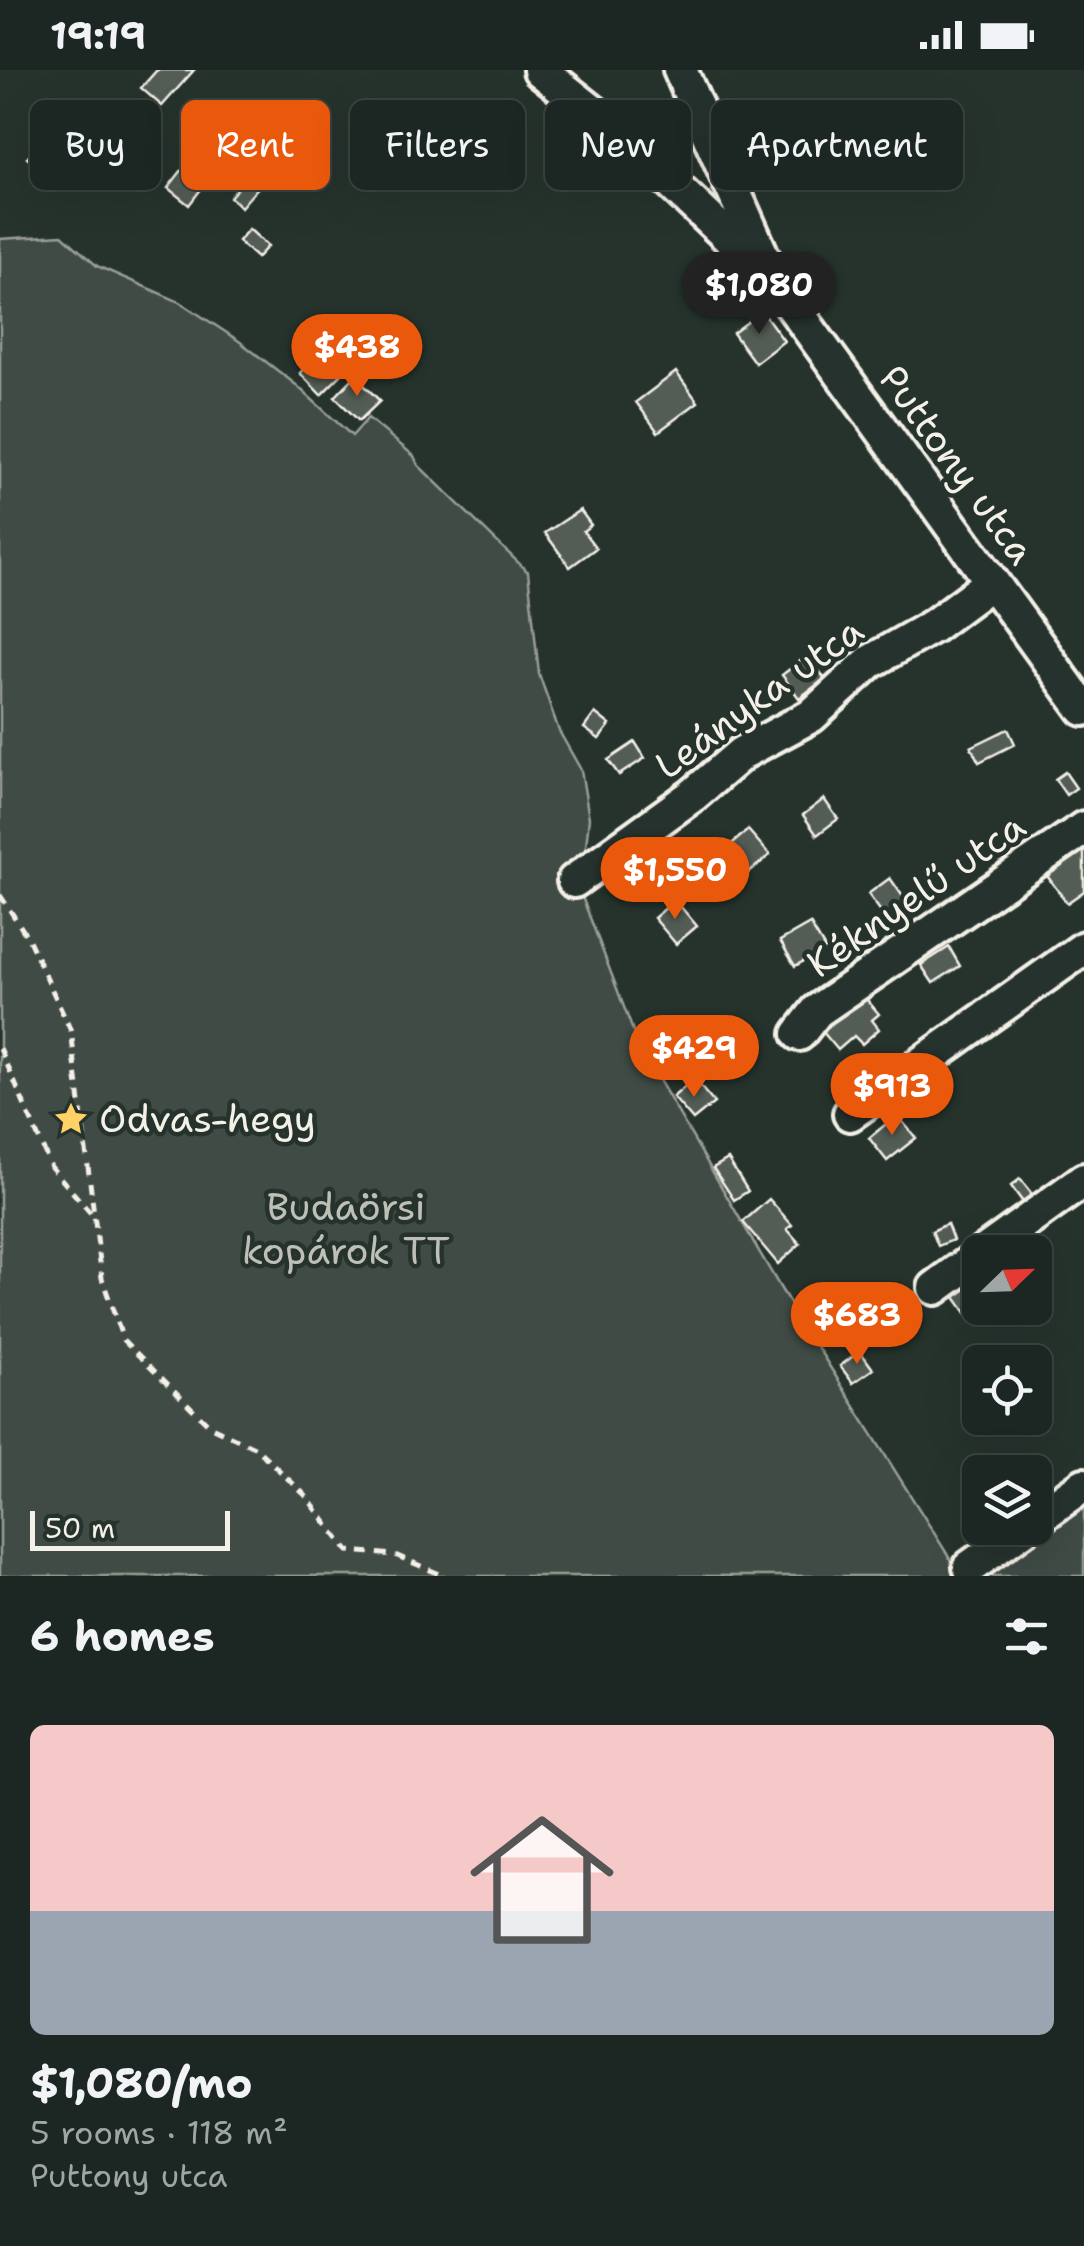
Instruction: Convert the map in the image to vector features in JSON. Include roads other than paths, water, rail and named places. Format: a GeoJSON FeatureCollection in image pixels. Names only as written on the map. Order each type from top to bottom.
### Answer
{"type":"FeatureCollection","features":[{"type":"Feature","properties":{"kind":"street","name":"Puttony utca"},"geometry":{"type":"LineString","coordinates":[[540,70],[607,122],[772,278],[992,582],[1080,695]]}},
{"type":"Feature","properties":{"kind":"street"},"geometry":{"type":"LineString","coordinates":[[680,70],[772,278]]}},
{"type":"Feature","properties":{"kind":"street","name":"Leányka utca"},"geometry":{"type":"LineString","coordinates":[[574,881],[694,795],[742,753],[811,716],[870,662],[933,626],[992,582]]}},
{"type":"Feature","properties":{"kind":"street","name":"Kéknyelű utca"},"geometry":{"type":"LineString","coordinates":[[798,1034],[817,1012],[1084,828]]}},
{"type":"Feature","properties":{"kind":"street"},"geometry":{"type":"LineString","coordinates":[[850,1114],[1084,948]]}},
{"type":"Feature","properties":{"kind":"street"},"geometry":{"type":"LineString","coordinates":[[1008,1235],[1084,1180]]}},
{"type":"Feature","properties":{"kind":"street"},"geometry":{"type":"LineString","coordinates":[[935,1288],[962,1268]]}},
{"type":"Feature","properties":{"kind":"street"},"geometry":{"type":"LineString","coordinates":[[1052,1508],[1084,1485]]}},
{"type":"Feature","properties":{"kind":"street"},"geometry":{"type":"LineString","coordinates":[[970,1566],[1000,1545]]}},
{"type":"Feature","properties":{"kind":"place","name":"Odvas-hegy"},"geometry":{"type":"Point","coordinates":[71,1119]}},
{"type":"Feature","properties":{"kind":"park label","name":"Budaörsi kopárok TT"},"geometry":{"type":"Point","coordinates":[346,1229]}}]}
